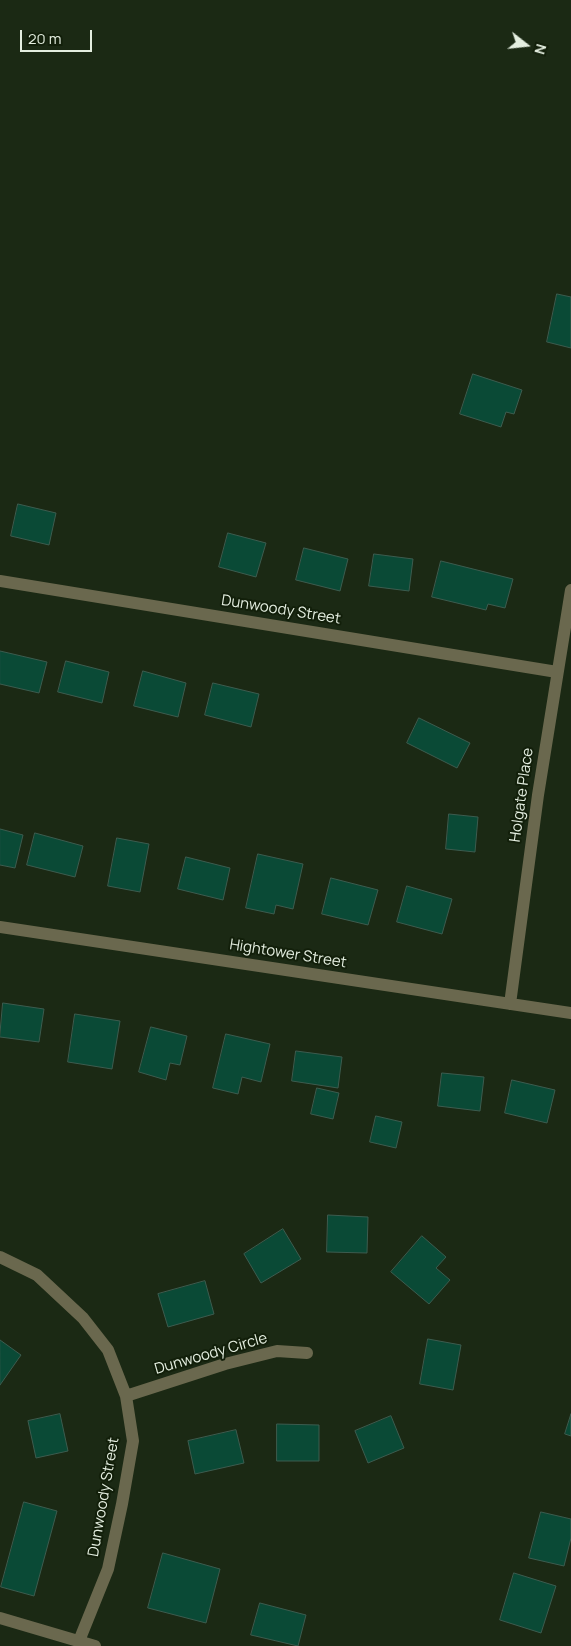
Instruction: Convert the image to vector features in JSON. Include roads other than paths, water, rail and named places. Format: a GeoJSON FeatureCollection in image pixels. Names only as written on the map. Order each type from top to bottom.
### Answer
{"type":"FeatureCollection","features":[{"type":"Feature","properties":{"kind":"street","name":"Dunwoody Street"},"geometry":{"type":"LineString","coordinates":[[0,581],[558,672]]}},
{"type":"Feature","properties":{"kind":"street","name":"Holgate Place"},"geometry":{"type":"LineString","coordinates":[[510,1004],[538,795],[571,590]]}},
{"type":"Feature","properties":{"kind":"street","name":"Hightower Street"},"geometry":{"type":"LineString","coordinates":[[0,927],[571,1013]]}},
{"type":"Feature","properties":{"kind":"street","name":"Dunwoody Street"},"geometry":{"type":"LineString","coordinates":[[0,1258],[36,1275],[83,1318],[108,1350],[126,1396],[133,1442],[122,1504],[108,1569],[79,1641]]}},
{"type":"Feature","properties":{"kind":"street","name":"Dunwoody Circle"},"geometry":{"type":"LineString","coordinates":[[126,1396],[225,1364],[276,1351],[307,1353]]}},
{"type":"Feature","properties":{"kind":"street"},"geometry":{"type":"LineString","coordinates":[[0,1618],[95,1646]]}}]}
